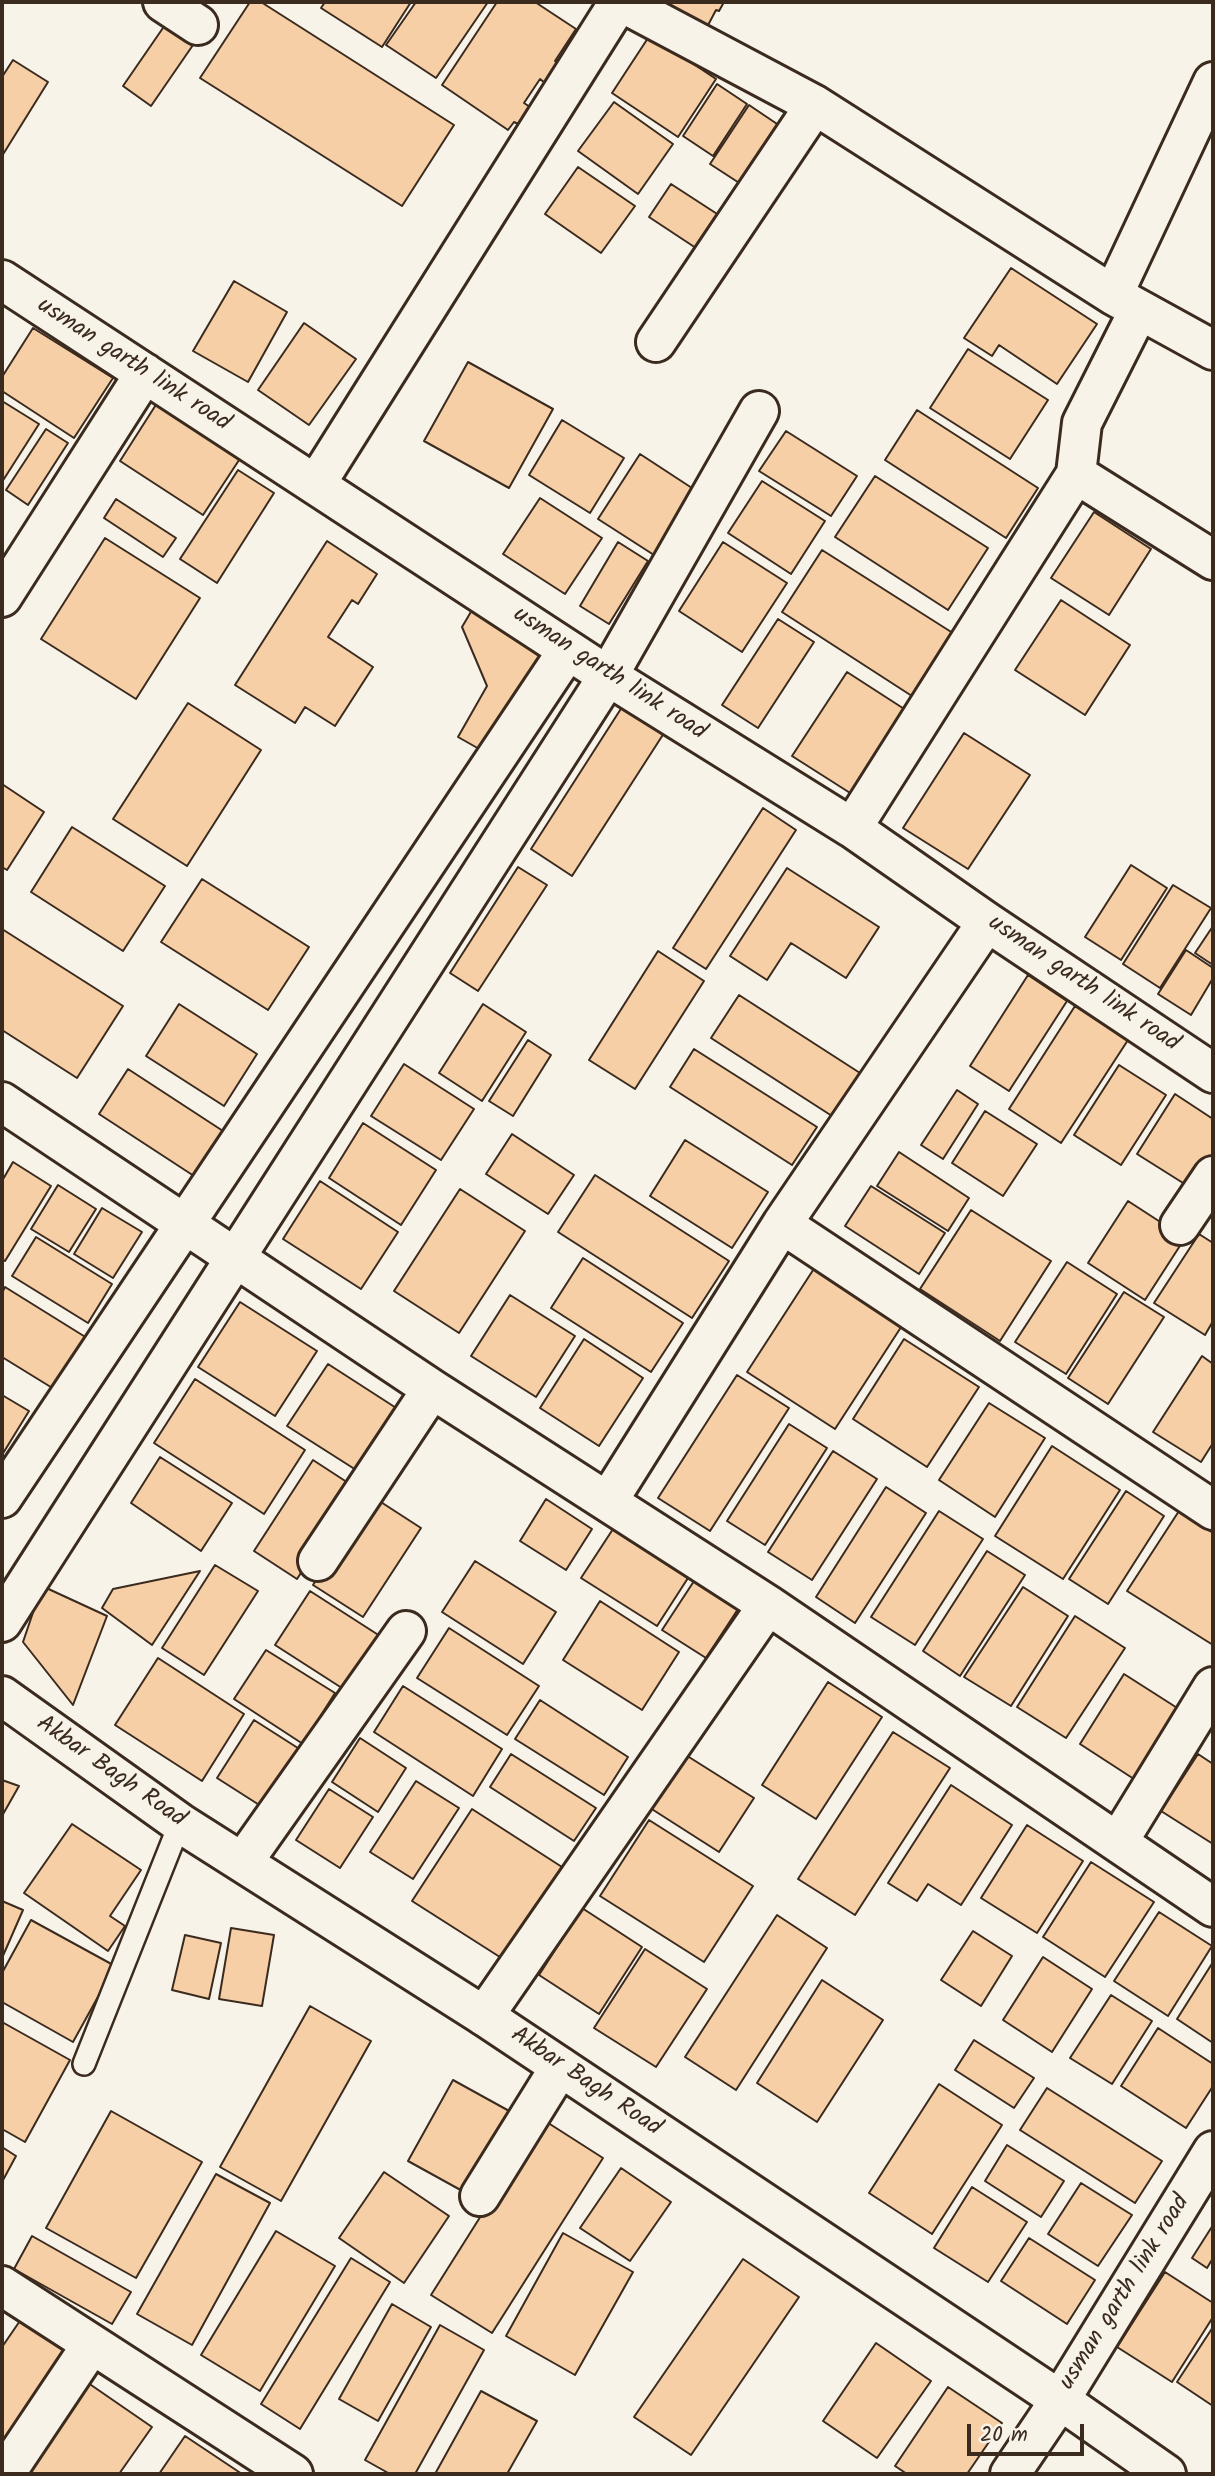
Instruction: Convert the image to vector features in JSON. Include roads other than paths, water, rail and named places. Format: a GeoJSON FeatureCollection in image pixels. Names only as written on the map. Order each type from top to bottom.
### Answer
{"type":"FeatureCollection","features":[{"type":"Feature","properties":{"kind":"street"},"geometry":{"type":"LineString","coordinates":[[163,2],[198,25]]}},
{"type":"Feature","properties":{"kind":"street"},"geometry":{"type":"LineString","coordinates":[[316,484],[620,2],[815,105],[1126,302],[1213,350]]}},
{"type":"Feature","properties":{"kind":"street"},"geometry":{"type":"LineString","coordinates":[[852,828],[1076,474],[1082,422],[1213,82]]}},
{"type":"Feature","properties":{"kind":"street"},"geometry":{"type":"LineString","coordinates":[[656,342],[815,105]]}},
{"type":"Feature","properties":{"kind":"street","name":"usman garth link road"},"geometry":{"type":"LineString","coordinates":[[2,280],[608,676],[852,828],[1213,1073]]}},
{"type":"Feature","properties":{"kind":"street"},"geometry":{"type":"LineString","coordinates":[[2,597],[145,373]]}},
{"type":"Feature","properties":{"kind":"street"},"geometry":{"type":"LineString","coordinates":[[2,1622],[608,676],[758,411]]}},
{"type":"Feature","properties":{"kind":"street"},"geometry":{"type":"LineString","coordinates":[[1076,474],[1213,561]]}},
{"type":"Feature","properties":{"kind":"street"},"geometry":{"type":"LineString","coordinates":[[2,1498],[568,650]]}},
{"type":"Feature","properties":{"kind":"street"},"geometry":{"type":"LineString","coordinates":[[607,1501],[782,1224],[987,922]]}},
{"type":"Feature","properties":{"kind":"street"},"geometry":{"type":"LineString","coordinates":[[2,1102],[432,1389],[768,1605],[1213,1907]]}},
{"type":"Feature","properties":{"kind":"street"},"geometry":{"type":"LineString","coordinates":[[1180,1226],[1213,1176]]}},
{"type":"Feature","properties":{"kind":"street"},"geometry":{"type":"LineString","coordinates":[[782,1224],[1213,1510]]}},
{"type":"Feature","properties":{"kind":"street"},"geometry":{"type":"LineString","coordinates":[[318,1561],[432,1389]]}},
{"type":"Feature","properties":{"kind":"street"},"geometry":{"type":"LineString","coordinates":[[484,2016],[768,1605]]}},
{"type":"Feature","properties":{"kind":"street"},"geometry":{"type":"LineString","coordinates":[[243,1862],[406,1631]]}},
{"type":"Feature","properties":{"kind":"street"},"geometry":{"type":"LineString","coordinates":[[1118,1842],[1213,1687]]}},
{"type":"Feature","properties":{"kind":"street","name":"Akbar Bagh Road"},"geometry":{"type":"LineString","coordinates":[[2,1696],[180,1824],[484,2016],[1060,2400],[1166,2474]]}},
{"type":"Feature","properties":{"kind":"street"},"geometry":{"type":"LineString","coordinates":[[480,2196],[560,2067]]}},
{"type":"Feature","properties":{"kind":"street","name":"usman garth link road"},"geometry":{"type":"LineString","coordinates":[[1010,2474],[1060,2400],[1213,2151]]}},
{"type":"Feature","properties":{"kind":"street"},"geometry":{"type":"LineString","coordinates":[[2,2287],[293,2474]]}},
{"type":"Feature","properties":{"kind":"street"},"geometry":{"type":"LineString","coordinates":[[5,2474],[92,2344]]}},
{"type":"Feature","properties":{"kind":"lane"},"geometry":{"type":"LineString","coordinates":[[84,2064],[180,1824]]}}]}
